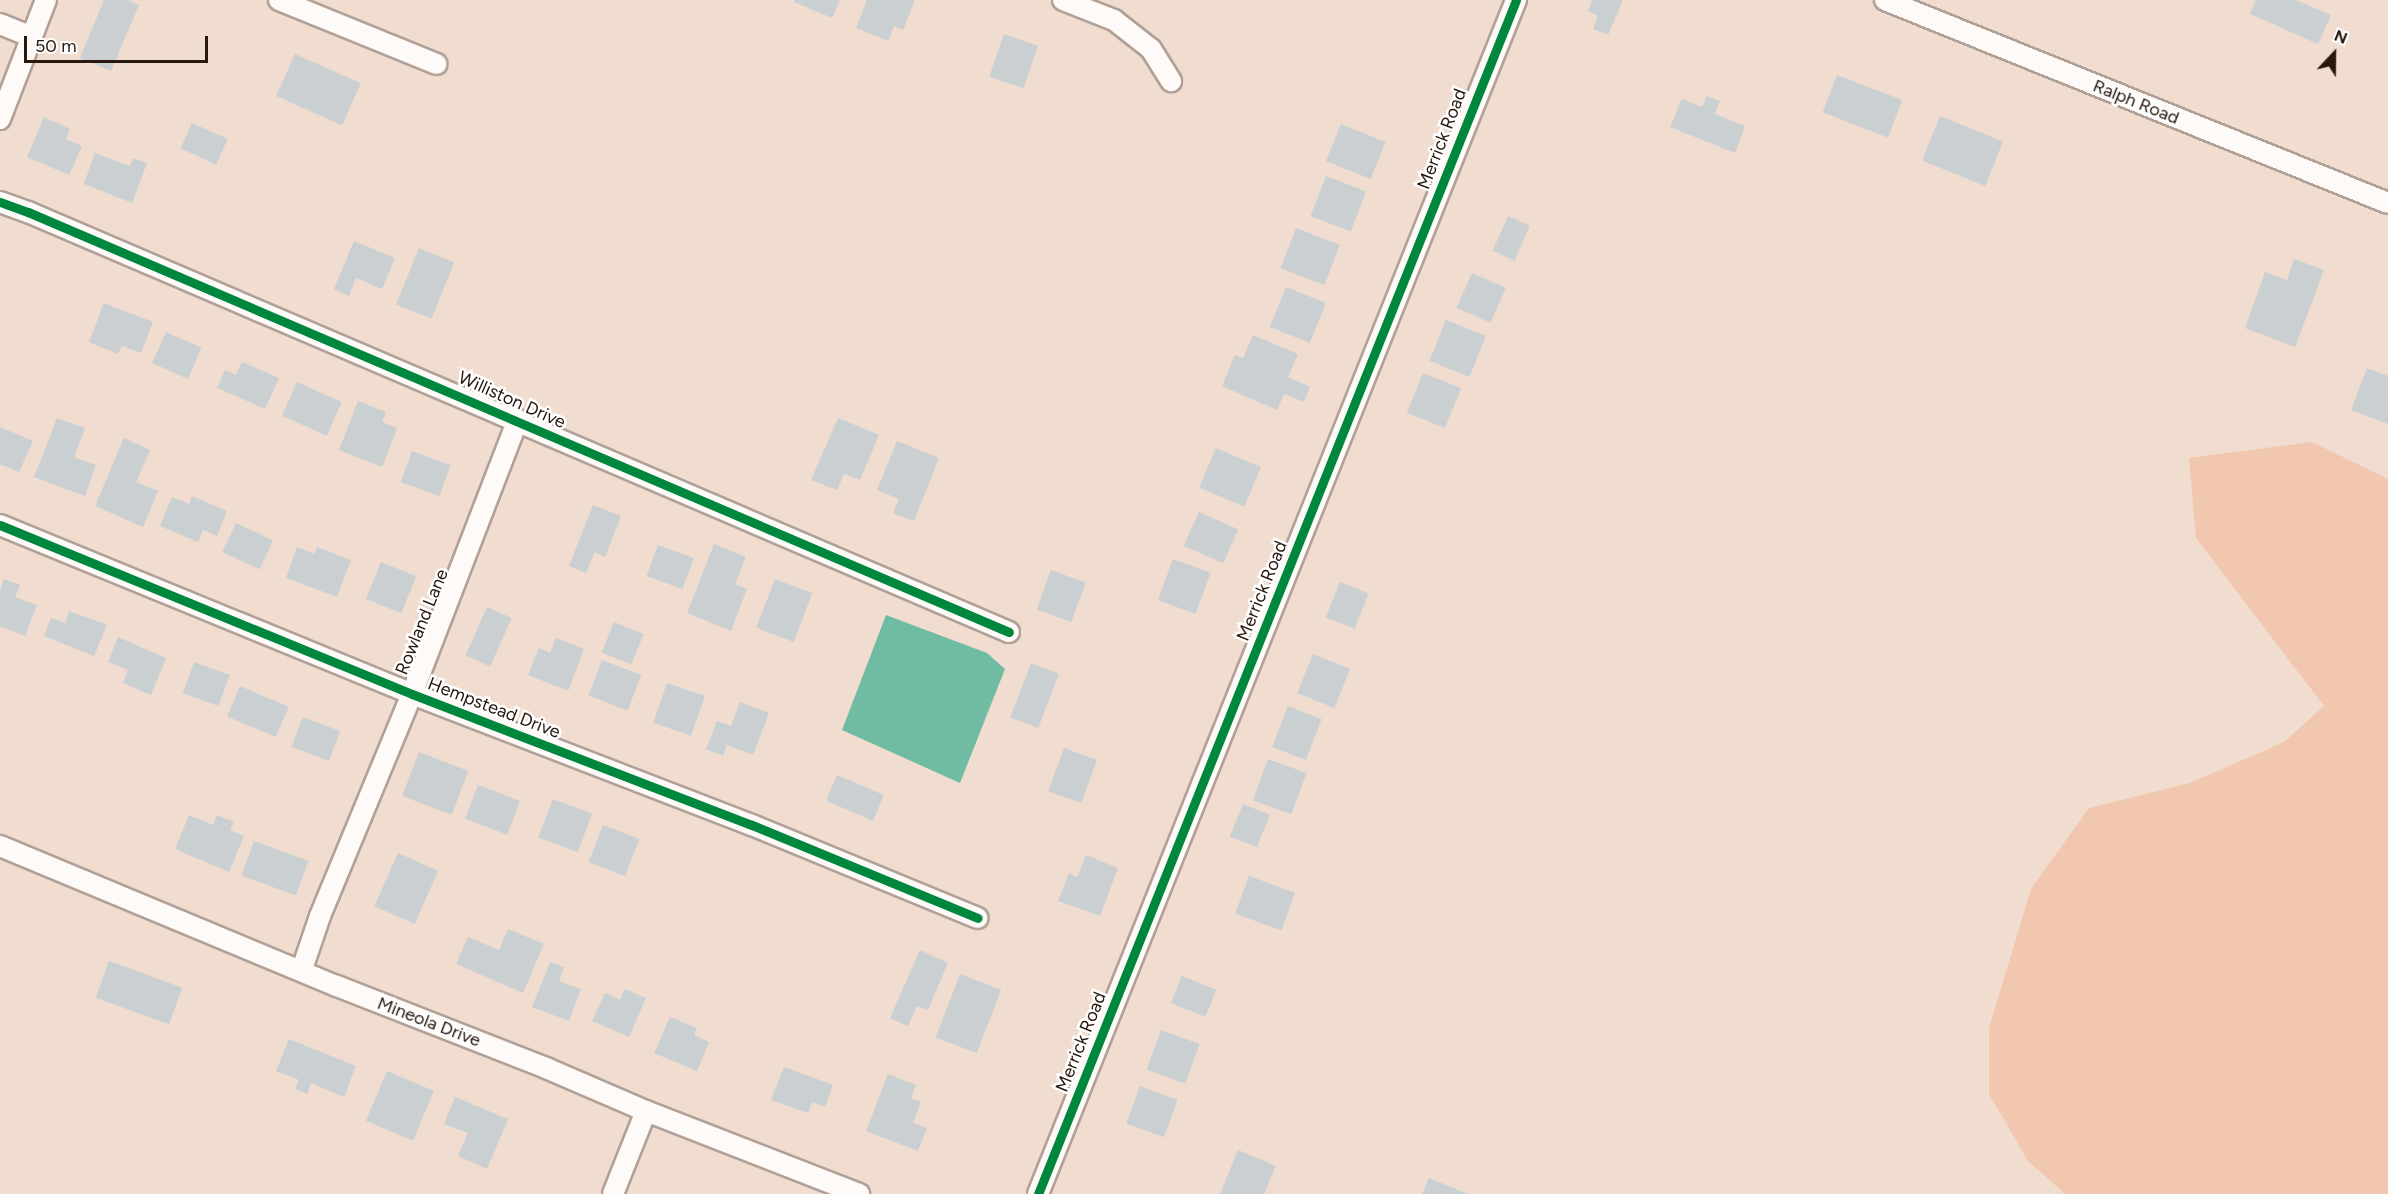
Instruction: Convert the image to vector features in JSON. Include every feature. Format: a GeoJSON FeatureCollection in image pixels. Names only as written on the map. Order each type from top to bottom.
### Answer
{"type":"FeatureCollection","features":[{"type":"Feature","properties":{"kind":"street"},"geometry":{"type":"LineString","coordinates":[[0,119],[30,36],[46,0]]}},
{"type":"Feature","properties":{"kind":"street"},"geometry":{"type":"LineString","coordinates":[[279,0],[437,64]]}},
{"type":"Feature","properties":{"kind":"street"},"geometry":{"type":"LineString","coordinates":[[1063,0],[1114,20],[1151,49],[1171,81]]}},
{"type":"Feature","properties":{"kind":"street","name":"Merrick Road"},"geometry":{"type":"LineString","coordinates":[[1038,1194],[1516,0]]}},
{"type":"Feature","properties":{"kind":"street","name":"Ralph Road"},"geometry":{"type":"LineString","coordinates":[[1885,0],[2388,203]]}},
{"type":"Feature","properties":{"kind":"street"},"geometry":{"type":"LineString","coordinates":[[0,24],[30,36]]}},
{"type":"Feature","properties":{"kind":"street","name":"Williston Drive"},"geometry":{"type":"LineString","coordinates":[[0,202],[519,420],[1009,632]]}},
{"type":"Feature","properties":{"kind":"street","name":"Rowland Lane"},"geometry":{"type":"LineString","coordinates":[[302,969],[320,916],[412,694],[519,420]]}},
{"type":"Feature","properties":{"kind":"street","name":"Hempstead Drive"},"geometry":{"type":"LineString","coordinates":[[0,525],[412,694],[752,825],[978,918]]}},
{"type":"Feature","properties":{"kind":"street","name":"Mineola Drive"},"geometry":{"type":"LineString","coordinates":[[0,846],[646,1111],[859,1194]]}},
{"type":"Feature","properties":{"kind":"street"},"geometry":{"type":"LineString","coordinates":[[613,1194],[646,1111]]}},
{"type":"Feature","properties":{"kind":"shaded area"},"geometry":{"type":"Polygon","coordinates":[[[2312,442],[2388,479],[2388,1194],[2065,1194],[2028,1161],[1989,1094],[1989,1028],[2031,889],[2089,808],[2190,783],[2284,742],[2324,706],[2196,538],[2189,458],[2312,442]]]}},
{"type":"Feature","properties":{"kind":"shaded area"},"geometry":{"type":"Polygon","coordinates":[[[886,615],[987,653],[1005,669],[960,783],[842,730],[886,615]]]}},
{"type":"Feature","properties":{"kind":"building"},"geometry":{"type":"Polygon","coordinates":[[[104,0],[128,0],[139,5],[111,71],[80,58],[104,0]]]}},
{"type":"Feature","properties":{"kind":"building"},"geometry":{"type":"Polygon","coordinates":[[[795,0],[840,0],[832,18],[794,2],[795,0]]]}},
{"type":"Feature","properties":{"kind":"building"},"geometry":{"type":"Polygon","coordinates":[[[867,0],[915,0],[903,30],[894,26],[888,41],[856,28],[867,0]]]}},
{"type":"Feature","properties":{"kind":"building"},"geometry":{"type":"Polygon","coordinates":[[[1592,0],[1623,0],[1608,35],[1593,29],[1598,16],[1588,11],[1592,0]]]}},
{"type":"Feature","properties":{"kind":"building"},"geometry":{"type":"Polygon","coordinates":[[[2256,0],[2296,0],[2331,15],[2318,44],[2250,14],[2256,0]]]}},
{"type":"Feature","properties":{"kind":"building"},"geometry":{"type":"Polygon","coordinates":[[[1004,34],[1038,46],[1023,88],[989,77],[1004,34]]]}},
{"type":"Feature","properties":{"kind":"building"},"geometry":{"type":"Polygon","coordinates":[[[295,54],[361,83],[342,125],[276,96],[295,54]]]}},
{"type":"Feature","properties":{"kind":"building"},"geometry":{"type":"Polygon","coordinates":[[[1837,75],[1902,100],[1888,137],[1823,112],[1837,75]]]}},
{"type":"Feature","properties":{"kind":"building"},"geometry":{"type":"Polygon","coordinates":[[[1707,96],[1720,101],[1715,114],[1745,126],[1735,153],[1670,127],[1682,99],[1702,107],[1707,96]]]}},
{"type":"Feature","properties":{"kind":"building"},"geometry":{"type":"Polygon","coordinates":[[[1940,116],[2003,141],[1985,186],[1922,161],[1940,116]]]}},
{"type":"Feature","properties":{"kind":"building"},"geometry":{"type":"Polygon","coordinates":[[[44,117],[70,129],[66,139],[82,146],[69,175],[27,157],[44,117]]]}},
{"type":"Feature","properties":{"kind":"building"},"geometry":{"type":"Polygon","coordinates":[[[192,123],[228,139],[216,164],[181,149],[192,123]]]}},
{"type":"Feature","properties":{"kind":"building"},"geometry":{"type":"Polygon","coordinates":[[[1341,124],[1386,142],[1371,179],[1326,161],[1341,124]]]}},
{"type":"Feature","properties":{"kind":"building"},"geometry":{"type":"Polygon","coordinates":[[[95,153],[130,166],[133,158],[147,163],[132,203],[84,184],[95,153]]]}},
{"type":"Feature","properties":{"kind":"building"},"geometry":{"type":"Polygon","coordinates":[[[1326,176],[1366,191],[1351,232],[1311,216],[1326,176]]]}},
{"type":"Feature","properties":{"kind":"building"},"geometry":{"type":"Polygon","coordinates":[[[1508,216],[1530,226],[1514,260],[1493,251],[1508,216]]]}},
{"type":"Feature","properties":{"kind":"building"},"geometry":{"type":"Polygon","coordinates":[[[1296,228],[1340,245],[1324,285],[1281,268],[1296,228]]]}},
{"type":"Feature","properties":{"kind":"building"},"geometry":{"type":"Polygon","coordinates":[[[354,241],[395,258],[382,289],[356,278],[349,296],[334,289],[354,241]]]}},
{"type":"Feature","properties":{"kind":"building"},"geometry":{"type":"Polygon","coordinates":[[[419,248],[454,262],[431,319],[396,305],[419,248]]]}},
{"type":"Feature","properties":{"kind":"building"},"geometry":{"type":"Polygon","coordinates":[[[2294,259],[2324,270],[2295,347],[2245,328],[2265,272],[2287,280],[2294,259]]]}},
{"type":"Feature","properties":{"kind":"building"},"geometry":{"type":"Polygon","coordinates":[[[1472,273],[1506,288],[1490,323],[1457,308],[1472,273]]]}},
{"type":"Feature","properties":{"kind":"building"},"geometry":{"type":"Polygon","coordinates":[[[1286,287],[1326,303],[1310,343],[1270,327],[1286,287]]]}},
{"type":"Feature","properties":{"kind":"building"},"geometry":{"type":"Polygon","coordinates":[[[104,303],[153,322],[141,353],[122,346],[118,354],[89,342],[104,303]]]}},
{"type":"Feature","properties":{"kind":"building"},"geometry":{"type":"Polygon","coordinates":[[[1446,320],[1486,336],[1469,377],[1430,361],[1446,320]]]}},
{"type":"Feature","properties":{"kind":"building"},"geometry":{"type":"Polygon","coordinates":[[[166,332],[202,348],[188,379],[152,363],[166,332]]]}},
{"type":"Feature","properties":{"kind":"building"},"geometry":{"type":"Polygon","coordinates":[[[1253,335],[1298,354],[1288,377],[1310,387],[1304,402],[1284,394],[1277,410],[1222,386],[1235,355],[1243,358],[1253,335]]]}},
{"type":"Feature","properties":{"kind":"building"},"geometry":{"type":"Polygon","coordinates":[[[242,362],[279,378],[265,409],[217,388],[225,370],[236,375],[242,362]]]}},
{"type":"Feature","properties":{"kind":"building"},"geometry":{"type":"Polygon","coordinates":[[[2367,368],[2388,376],[2388,424],[2351,410],[2367,368]]]}},
{"type":"Feature","properties":{"kind":"building"},"geometry":{"type":"Polygon","coordinates":[[[1423,373],[1461,388],[1445,428],[1407,413],[1423,373]]]}},
{"type":"Feature","properties":{"kind":"building"},"geometry":{"type":"Polygon","coordinates":[[[297,382],[342,402],[327,436],[282,416],[297,382]]]}},
{"type":"Feature","properties":{"kind":"building"},"geometry":{"type":"Polygon","coordinates":[[[358,401],[386,412],[382,422],[397,428],[382,467],[339,450],[358,401]]]}},
{"type":"Feature","properties":{"kind":"building"},"geometry":{"type":"Polygon","coordinates":[[[57,418],[85,428],[74,457],[96,465],[85,496],[34,477],[57,418]]]}},
{"type":"Feature","properties":{"kind":"building"},"geometry":{"type":"Polygon","coordinates":[[[838,418],[879,435],[860,480],[844,474],[837,490],[811,480],[838,418]]]}},
{"type":"Feature","properties":{"kind":"building"},"geometry":{"type":"Polygon","coordinates":[[[0,427],[33,441],[19,472],[0,464],[0,427]]]}},
{"type":"Feature","properties":{"kind":"building"},"geometry":{"type":"Polygon","coordinates":[[[124,438],[150,450],[136,482],[158,491],[143,527],[95,506],[124,438]]]}},
{"type":"Feature","properties":{"kind":"building"},"geometry":{"type":"Polygon","coordinates":[[[897,441],[939,458],[914,521],[893,513],[899,499],[877,490],[897,441]]]}},
{"type":"Feature","properties":{"kind":"building"},"geometry":{"type":"Polygon","coordinates":[[[1216,448],[1261,467],[1244,507],[1199,488],[1216,448]]]}},
{"type":"Feature","properties":{"kind":"building"},"geometry":{"type":"Polygon","coordinates":[[[412,451],[451,465],[439,496],[401,482],[412,451]]]}},
{"type":"Feature","properties":{"kind":"building"},"geometry":{"type":"Polygon","coordinates":[[[192,496],[227,511],[217,536],[203,530],[198,542],[160,526],[172,497],[189,504],[192,496]]]}},
{"type":"Feature","properties":{"kind":"building"},"geometry":{"type":"Polygon","coordinates":[[[593,505],[621,516],[605,557],[595,552],[586,573],[569,566],[593,505]]]}},
{"type":"Feature","properties":{"kind":"building"},"geometry":{"type":"Polygon","coordinates":[[[1199,512],[1238,529],[1223,563],[1184,546],[1199,512]]]}},
{"type":"Feature","properties":{"kind":"building"},"geometry":{"type":"Polygon","coordinates":[[[236,523],[273,540],[260,569],[222,552],[236,523]]]}},
{"type":"Feature","properties":{"kind":"building"},"geometry":{"type":"Polygon","coordinates":[[[714,544],[746,557],[735,584],[747,589],[731,631],[687,613],[714,544]]]}},
{"type":"Feature","properties":{"kind":"building"},"geometry":{"type":"Polygon","coordinates":[[[658,545],[694,558],[682,589],[647,576],[658,545]]]}},
{"type":"Feature","properties":{"kind":"building"},"geometry":{"type":"Polygon","coordinates":[[[297,547],[314,554],[317,547],[351,560],[337,597],[286,578],[297,547]]]}},
{"type":"Feature","properties":{"kind":"building"},"geometry":{"type":"Polygon","coordinates":[[[1173,559],[1211,573],[1196,614],[1158,600],[1173,559]]]}},
{"type":"Feature","properties":{"kind":"building"},"geometry":{"type":"Polygon","coordinates":[[[381,562],[416,576],[401,613],[366,599],[381,562]]]}},
{"type":"Feature","properties":{"kind":"building"},"geometry":{"type":"Polygon","coordinates":[[[1051,570],[1086,583],[1071,622],[1037,609],[1051,570]]]}},
{"type":"Feature","properties":{"kind":"building"},"geometry":{"type":"Polygon","coordinates":[[[4,579],[20,585],[15,597],[37,605],[25,636],[0,626],[0,590],[4,579]]]}},
{"type":"Feature","properties":{"kind":"building"},"geometry":{"type":"Polygon","coordinates":[[[775,579],[812,593],[794,642],[756,628],[775,579]]]}},
{"type":"Feature","properties":{"kind":"building"},"geometry":{"type":"Polygon","coordinates":[[[1340,582],[1369,594],[1355,629],[1326,617],[1340,582]]]}},
{"type":"Feature","properties":{"kind":"building"},"geometry":{"type":"Polygon","coordinates":[[[487,607],[512,618],[490,666],[465,655],[487,607]]]}},
{"type":"Feature","properties":{"kind":"building"},"geometry":{"type":"Polygon","coordinates":[[[69,611],[107,625],[94,656],[44,636],[51,618],[65,623],[69,611]]]}},
{"type":"Feature","properties":{"kind":"building"},"geometry":{"type":"Polygon","coordinates":[[[614,622],[644,634],[631,665],[602,653],[614,622]]]}},
{"type":"Feature","properties":{"kind":"building"},"geometry":{"type":"Polygon","coordinates":[[[118,637],[166,658],[151,695],[123,683],[128,670],[108,662],[118,637]]]}},
{"type":"Feature","properties":{"kind":"building"},"geometry":{"type":"Polygon","coordinates":[[[556,638],[584,649],[568,691],[528,675],[539,648],[550,653],[556,638]]]}},
{"type":"Feature","properties":{"kind":"building"},"geometry":{"type":"Polygon","coordinates":[[[1313,654],[1350,669],[1334,708],[1297,693],[1313,654]]]}},
{"type":"Feature","properties":{"kind":"building"},"geometry":{"type":"Polygon","coordinates":[[[602,660],[641,675],[628,711],[588,695],[602,660]]]}},
{"type":"Feature","properties":{"kind":"building"},"geometry":{"type":"Polygon","coordinates":[[[194,662],[230,675],[218,706],[183,693],[194,662]]]}},
{"type":"Feature","properties":{"kind":"building"},"geometry":{"type":"Polygon","coordinates":[[[1031,663],[1059,674],[1038,728],[1010,717],[1031,663]]]}},
{"type":"Feature","properties":{"kind":"building"},"geometry":{"type":"Polygon","coordinates":[[[667,683],[705,696],[691,736],[653,723],[667,683]]]}},
{"type":"Feature","properties":{"kind":"building"},"geometry":{"type":"Polygon","coordinates":[[[240,686],[289,707],[276,737],[227,716],[240,686]]]}},
{"type":"Feature","properties":{"kind":"building"},"geometry":{"type":"Polygon","coordinates":[[[740,702],[769,713],[753,755],[727,745],[723,756],[706,749],[717,721],[731,726],[740,702]]]}},
{"type":"Feature","properties":{"kind":"building"},"geometry":{"type":"Polygon","coordinates":[[[1288,706],[1322,719],[1306,760],[1272,747],[1288,706]]]}},
{"type":"Feature","properties":{"kind":"building"},"geometry":{"type":"Polygon","coordinates":[[[303,717],[340,731],[329,761],[292,747],[303,717]]]}},
{"type":"Feature","properties":{"kind":"building"},"geometry":{"type":"Polygon","coordinates":[[[1064,748],[1097,760],[1081,803],[1048,791],[1064,748]]]}},
{"type":"Feature","properties":{"kind":"building"},"geometry":{"type":"Polygon","coordinates":[[[419,752],[468,771],[452,815],[402,796],[419,752]]]}},
{"type":"Feature","properties":{"kind":"building"},"geometry":{"type":"Polygon","coordinates":[[[1268,759],[1307,773],[1291,814],[1253,800],[1268,759]]]}},
{"type":"Feature","properties":{"kind":"building"},"geometry":{"type":"Polygon","coordinates":[[[837,775],[884,795],[873,821],[826,801],[837,775]]]}},
{"type":"Feature","properties":{"kind":"building"},"geometry":{"type":"Polygon","coordinates":[[[478,785],[520,801],[507,835],[465,819],[478,785]]]}},
{"type":"Feature","properties":{"kind":"building"},"geometry":{"type":"Polygon","coordinates":[[[553,799],[592,814],[578,852],[538,837],[553,799]]]}},
{"type":"Feature","properties":{"kind":"building"},"geometry":{"type":"Polygon","coordinates":[[[1243,804],[1270,815],[1257,847],[1230,836],[1243,804]]]}},
{"type":"Feature","properties":{"kind":"building"},"geometry":{"type":"Polygon","coordinates":[[[189,815],[213,825],[217,815],[234,822],[230,830],[244,836],[229,872],[175,849],[189,815]]]}},
{"type":"Feature","properties":{"kind":"building"},"geometry":{"type":"Polygon","coordinates":[[[603,825],[639,839],[625,876],[589,862],[603,825]]]}},
{"type":"Feature","properties":{"kind":"building"},"geometry":{"type":"Polygon","coordinates":[[[254,841],[309,861],[296,896],[241,876],[254,841]]]}},
{"type":"Feature","properties":{"kind":"building"},"geometry":{"type":"Polygon","coordinates":[[[398,853],[438,871],[415,924],[374,906],[398,853]]]}},
{"type":"Feature","properties":{"kind":"building"},"geometry":{"type":"Polygon","coordinates":[[[1086,855],[1118,868],[1100,916],[1058,901],[1069,873],[1077,877],[1086,855]]]}},
{"type":"Feature","properties":{"kind":"building"},"geometry":{"type":"Polygon","coordinates":[[[1249,876],[1295,893],[1281,930],[1235,914],[1249,876]]]}},
{"type":"Feature","properties":{"kind":"building"},"geometry":{"type":"Polygon","coordinates":[[[508,929],[544,944],[523,993],[456,964],[468,937],[499,950],[508,929]]]}},
{"type":"Feature","properties":{"kind":"building"},"geometry":{"type":"Polygon","coordinates":[[[920,950],[948,963],[928,1010],[917,1006],[908,1026],[890,1018],[920,950]]]}},
{"type":"Feature","properties":{"kind":"building"},"geometry":{"type":"Polygon","coordinates":[[[109,961],[182,988],[169,1024],[96,998],[109,961]]]}},
{"type":"Feature","properties":{"kind":"building"},"geometry":{"type":"Polygon","coordinates":[[[550,962],[564,967],[559,981],[581,989],[569,1021],[532,1007],[550,962]]]}},
{"type":"Feature","properties":{"kind":"building"},"geometry":{"type":"Polygon","coordinates":[[[960,974],[1001,990],[977,1053],[936,1037],[960,974]]]}},
{"type":"Feature","properties":{"kind":"building"},"geometry":{"type":"Polygon","coordinates":[[[1182,976],[1216,990],[1205,1017],[1171,1003],[1182,976]]]}},
{"type":"Feature","properties":{"kind":"building"},"geometry":{"type":"Polygon","coordinates":[[[625,989],[646,998],[629,1037],[592,1021],[605,993],[620,1000],[625,989]]]}},
{"type":"Feature","properties":{"kind":"building"},"geometry":{"type":"Polygon","coordinates":[[[670,1017],[697,1028],[694,1035],[709,1042],[697,1071],[654,1053],[670,1017]]]}},
{"type":"Feature","properties":{"kind":"building"},"geometry":{"type":"Polygon","coordinates":[[[1161,1030],[1200,1044],[1185,1083],[1147,1069],[1161,1030]]]}},
{"type":"Feature","properties":{"kind":"building"},"geometry":{"type":"Polygon","coordinates":[[[289,1039],[356,1066],[344,1097],[311,1083],[307,1094],[295,1089],[299,1080],[276,1071],[289,1039]]]}},
{"type":"Feature","properties":{"kind":"building"},"geometry":{"type":"Polygon","coordinates":[[[784,1067],[833,1085],[825,1107],[812,1102],[808,1113],[771,1100],[784,1067]]]}},
{"type":"Feature","properties":{"kind":"building"},"geometry":{"type":"Polygon","coordinates":[[[387,1071],[434,1091],[413,1141],[366,1121],[387,1071]]]}},
{"type":"Feature","properties":{"kind":"building"},"geometry":{"type":"Polygon","coordinates":[[[888,1074],[916,1085],[911,1098],[921,1102],[913,1123],[927,1128],[918,1151],[866,1131],[888,1074]]]}},
{"type":"Feature","properties":{"kind":"building"},"geometry":{"type":"Polygon","coordinates":[[[1140,1086],[1178,1100],[1164,1137],[1126,1124],[1140,1086]]]}},
{"type":"Feature","properties":{"kind":"building"},"geometry":{"type":"Polygon","coordinates":[[[455,1097],[508,1119],[487,1169],[458,1156],[468,1133],[444,1124],[455,1097]]]}},
{"type":"Feature","properties":{"kind":"building"},"geometry":{"type":"Polygon","coordinates":[[[1238,1150],[1276,1166],[1264,1194],[1220,1194],[1238,1150]]]}},
{"type":"Feature","properties":{"kind":"building"},"geometry":{"type":"Polygon","coordinates":[[[1429,1178],[1468,1194],[1422,1194],[1429,1178]]]}},
{"type":"Feature","properties":{"kind":"cycle path"},"geometry":{"type":"LineString","coordinates":[[1038,1194],[1516,0]]}},
{"type":"Feature","properties":{"kind":"cycle path"},"geometry":{"type":"LineString","coordinates":[[0,202],[1009,632]]}},
{"type":"Feature","properties":{"kind":"cycle path"},"geometry":{"type":"LineString","coordinates":[[0,525],[412,694],[752,825],[978,918]]}}]}
